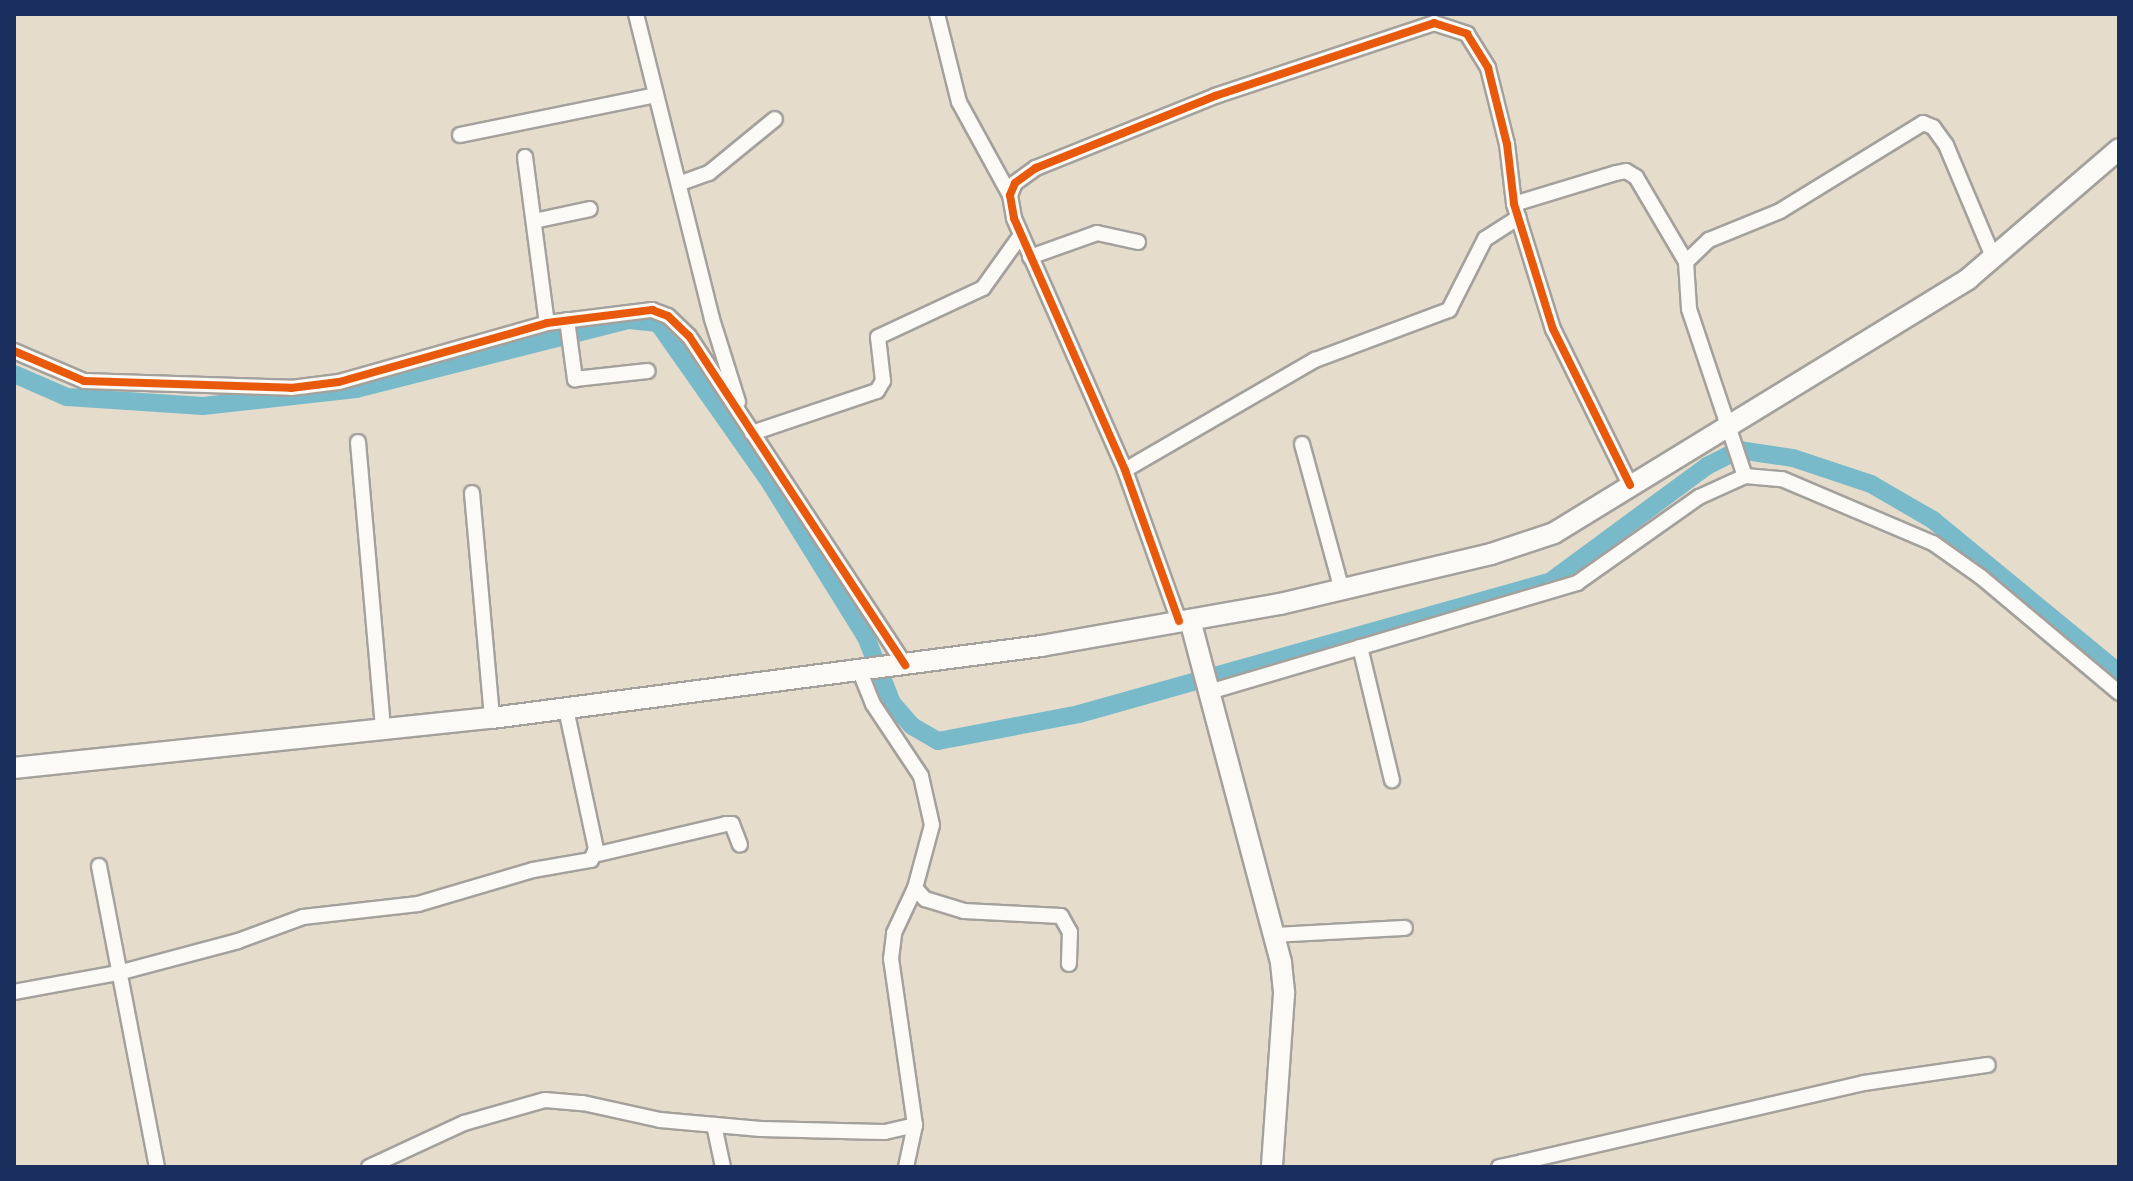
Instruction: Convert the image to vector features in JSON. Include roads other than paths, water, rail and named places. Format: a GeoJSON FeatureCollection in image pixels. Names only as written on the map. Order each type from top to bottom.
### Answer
{"type":"FeatureCollection","features":[{"type":"Feature","properties":{"kind":"main road"},"geometry":{"type":"LineString","coordinates":[[14,768],[492,718],[866,670],[1184,621],[1342,590],[1491,554],[1554,533],[1630,485],[1731,430],[1946,293],[1994,259],[2119,149]]}},
{"type":"Feature","properties":{"kind":"main road"},"geometry":{"type":"LineString","coordinates":[[1184,621],[1205,679],[1274,935],[1284,994],[1272,1167]]}},
{"type":"Feature","properties":{"kind":"street"},"geometry":{"type":"LineString","coordinates":[[636,14],[681,183],[712,319],[748,427]]}},
{"type":"Feature","properties":{"kind":"street"},"geometry":{"type":"LineString","coordinates":[[937,14],[964,115],[1010,195],[1021,235],[1125,470],[1184,621]]}},
{"type":"Feature","properties":{"kind":"street"},"geometry":{"type":"LineString","coordinates":[[1010,195],[1024,174],[1050,162],[1215,96],[1432,19],[1467,34],[1485,60],[1507,144],[1516,210],[1558,343],[1630,485]]}},
{"type":"Feature","properties":{"kind":"street"},"geometry":{"type":"LineString","coordinates":[[460,135],[656,95]]}},
{"type":"Feature","properties":{"kind":"street"},"geometry":{"type":"LineString","coordinates":[[681,183],[709,173],[775,119]]}},
{"type":"Feature","properties":{"kind":"street"},"geometry":{"type":"LineString","coordinates":[[1686,262],[1709,240],[1780,211],[1923,123],[1933,127],[1946,145],[1994,259]]}},
{"type":"Feature","properties":{"kind":"street"},"geometry":{"type":"LineString","coordinates":[[525,157],[547,323]]}},
{"type":"Feature","properties":{"kind":"street"},"geometry":{"type":"LineString","coordinates":[[1125,470],[1315,360],[1449,310],[1485,239],[1516,210],[1626,171],[1636,177],[1686,262],[1689,309],[1743,470]]}},
{"type":"Feature","properties":{"kind":"street"},"geometry":{"type":"LineString","coordinates":[[534,221],[590,209]]}},
{"type":"Feature","properties":{"kind":"street"},"geometry":{"type":"LineString","coordinates":[[1030,257],[1097,233],[1138,242]]}},
{"type":"Feature","properties":{"kind":"street"},"geometry":{"type":"LineString","coordinates":[[748,427],[877,391],[883,381],[878,337],[983,288],[1021,235]]}},
{"type":"Feature","properties":{"kind":"street"},"geometry":{"type":"LineString","coordinates":[[14,351],[84,381],[291,388],[339,382],[547,323],[567,323],[652,310],[668,316],[689,336],[899,665]]}},
{"type":"Feature","properties":{"kind":"street"},"geometry":{"type":"LineString","coordinates":[[689,336],[712,319]]}},
{"type":"Feature","properties":{"kind":"street"},"geometry":{"type":"LineString","coordinates":[[567,323],[572,374],[580,382],[648,371]]}},
{"type":"Feature","properties":{"kind":"street"},"geometry":{"type":"LineString","coordinates":[[358,442],[383,729]]}},
{"type":"Feature","properties":{"kind":"street"},"geometry":{"type":"LineString","coordinates":[[1302,444],[1342,590]]}},
{"type":"Feature","properties":{"kind":"street"},"geometry":{"type":"LineString","coordinates":[[1205,679],[1360,647],[1577,583],[1699,497],[1743,470],[1782,479],[1885,518],[1933,543],[1981,577],[2119,693]]}},
{"type":"Feature","properties":{"kind":"street"},"geometry":{"type":"LineString","coordinates":[[472,493],[492,718]]}},
{"type":"Feature","properties":{"kind":"street"},"geometry":{"type":"LineString","coordinates":[[1360,647],[1392,780]]}},
{"type":"Feature","properties":{"kind":"street"},"geometry":{"type":"LineString","coordinates":[[866,670],[873,704],[921,776],[928,797],[931,836],[915,888],[894,933],[891,959],[915,1125],[906,1167]]}},
{"type":"Feature","properties":{"kind":"street"},"geometry":{"type":"LineString","coordinates":[[566,709],[595,852]]}},
{"type":"Feature","properties":{"kind":"street"},"geometry":{"type":"LineString","coordinates":[[14,992],[118,973],[238,941],[303,917],[418,904],[533,870],[579,864],[595,852],[726,824],[732,824],[740,845]]}},
{"type":"Feature","properties":{"kind":"street"},"geometry":{"type":"LineString","coordinates":[[99,866],[157,1167]]}},
{"type":"Feature","properties":{"kind":"street"},"geometry":{"type":"LineString","coordinates":[[915,888],[925,899],[964,911],[1061,916],[1070,932],[1069,964]]}},
{"type":"Feature","properties":{"kind":"street"},"geometry":{"type":"LineString","coordinates":[[1274,935],[1405,928]]}},
{"type":"Feature","properties":{"kind":"street"},"geometry":{"type":"LineString","coordinates":[[1499,1167],[1525,1165],[1864,1083],[1988,1065]]}},
{"type":"Feature","properties":{"kind":"street"},"geometry":{"type":"LineString","coordinates":[[369,1167],[464,1123],[545,1100],[714,1125],[864,1132],[915,1125]]}},
{"type":"Feature","properties":{"kind":"street"},"geometry":{"type":"LineString","coordinates":[[714,1125],[723,1167]]}},
{"type":"Feature","properties":{"kind":"waterway"},"geometry":{"type":"LineString","coordinates":[[14,374],[67,397],[203,406],[356,389],[629,320],[658,323],[771,484],[866,637],[892,703],[912,726],[938,741],[1079,714],[1551,581],[1707,466],[1739,450],[1793,458],[1871,484],[1933,520],[2119,673]]}}]}
